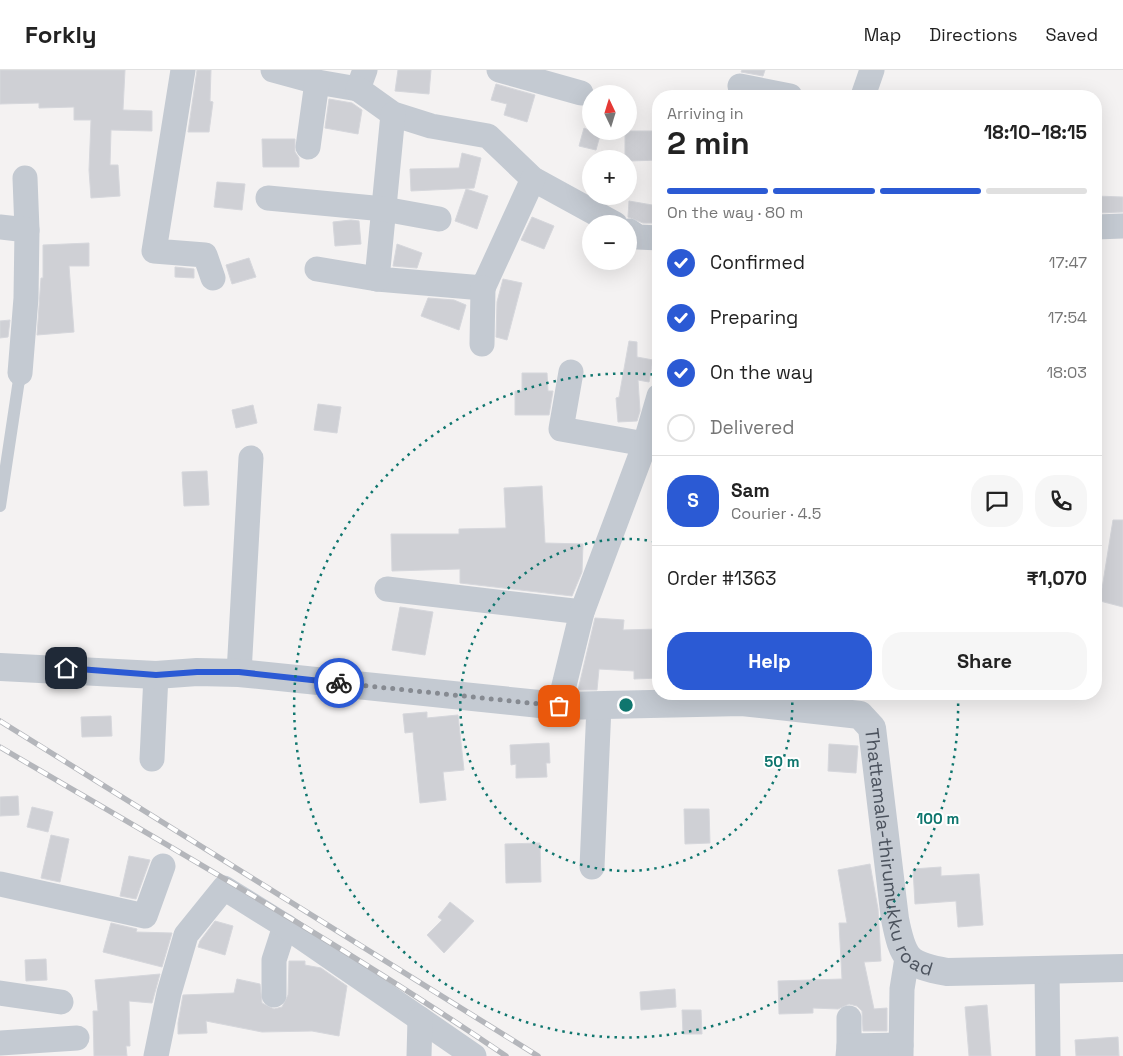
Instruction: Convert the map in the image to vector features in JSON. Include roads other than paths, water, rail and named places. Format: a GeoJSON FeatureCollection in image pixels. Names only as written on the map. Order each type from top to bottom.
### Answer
{"type":"FeatureCollection","features":[{"type":"Feature","properties":{"kind":"street"},"geometry":{"type":"LineString","coordinates":[[183,70],[154,251],[205,255],[213,278]]}},
{"type":"Feature","properties":{"kind":"street"},"geometry":{"type":"LineString","coordinates":[[273,70],[317,82],[361,80],[393,114],[431,126],[488,136],[533,179],[599,215]]}},
{"type":"Feature","properties":{"kind":"street"},"geometry":{"type":"LineString","coordinates":[[499,70],[581,93]]}},
{"type":"Feature","properties":{"kind":"street"},"geometry":{"type":"LineString","coordinates":[[865,90],[872,70]]}},
{"type":"Feature","properties":{"kind":"street"},"geometry":{"type":"LineString","coordinates":[[308,147],[317,82]]}},
{"type":"Feature","properties":{"kind":"street"},"geometry":{"type":"LineString","coordinates":[[740,86],[760,90]]}},
{"type":"Feature","properties":{"kind":"street"},"geometry":{"type":"LineString","coordinates":[[377,279],[393,114]]}},
{"type":"Feature","properties":{"kind":"street"},"geometry":{"type":"LineString","coordinates":[[20,373],[28,255],[25,178]]}},
{"type":"Feature","properties":{"kind":"street"},"geometry":{"type":"LineString","coordinates":[[482,344],[483,288],[533,179]]}},
{"type":"Feature","properties":{"kind":"street"},"geometry":{"type":"LineString","coordinates":[[268,198],[384,209],[440,219]]}},
{"type":"Feature","properties":{"kind":"street"},"geometry":{"type":"LineString","coordinates":[[1102,227],[1123,226]]}},
{"type":"Feature","properties":{"kind":"street"},"geometry":{"type":"LineString","coordinates":[[0,227],[27,230]]}},
{"type":"Feature","properties":{"kind":"street"},"geometry":{"type":"LineString","coordinates":[[637,235],[652,237]]}},
{"type":"Feature","properties":{"kind":"street"},"geometry":{"type":"LineString","coordinates":[[317,269],[377,279],[483,288]]}},
{"type":"Feature","properties":{"kind":"street"},"geometry":{"type":"LineString","coordinates":[[571,372],[561,429],[645,444]]}},
{"type":"Feature","properties":{"kind":"street"},"geometry":{"type":"LineString","coordinates":[[559,706],[582,612],[645,444],[652,420]]}},
{"type":"Feature","properties":{"kind":"street"},"geometry":{"type":"LineString","coordinates":[[239,672],[251,458]]}},
{"type":"Feature","properties":{"kind":"street"},"geometry":{"type":"LineString","coordinates":[[387,588],[582,612]]}},
{"type":"Feature","properties":{"kind":"street","name":"Thattamala-thirumukku road"},"geometry":{"type":"LineString","coordinates":[[0,667],[156,675],[197,672],[239,672],[559,706],[599,706],[707,700]]}},
{"type":"Feature","properties":{"kind":"street"},"geometry":{"type":"LineString","coordinates":[[152,758],[156,675]]}},
{"type":"Feature","properties":{"kind":"street","name":"Thattamala-thirumukku road"},"geometry":{"type":"LineString","coordinates":[[757,700],[860,715],[872,728],[895,919],[899,939],[906,958],[924,968],[947,972],[1123,968]]}},
{"type":"Feature","properties":{"kind":"street"},"geometry":{"type":"LineString","coordinates":[[592,867],[599,706]]}},
{"type":"Feature","properties":{"kind":"street"},"geometry":{"type":"LineString","coordinates":[[0,884],[145,916],[164,866]]}},
{"type":"Feature","properties":{"kind":"street"},"geometry":{"type":"LineString","coordinates":[[156,1056],[169,993],[186,935],[224,888],[285,926],[474,1056]]}},
{"type":"Feature","properties":{"kind":"street"},"geometry":{"type":"LineString","coordinates":[[274,995],[274,960],[285,926]]}},
{"type":"Feature","properties":{"kind":"street"},"geometry":{"type":"LineString","coordinates":[[849,1018],[849,1051],[901,1050],[902,989],[906,958]]}},
{"type":"Feature","properties":{"kind":"street"},"geometry":{"type":"LineString","coordinates":[[1047,970],[1048,1056]]}},
{"type":"Feature","properties":{"kind":"street"},"geometry":{"type":"LineString","coordinates":[[0,993],[61,1002]]}},
{"type":"Feature","properties":{"kind":"street"},"geometry":{"type":"LineString","coordinates":[[419,1056],[420,1019]]}},
{"type":"Feature","properties":{"kind":"street"},"geometry":{"type":"LineString","coordinates":[[0,1042],[77,1038]]}},
{"type":"Feature","properties":{"kind":"lane"},"geometry":{"type":"LineString","coordinates":[[0,506],[20,373]]}},
{"type":"Feature","properties":{"kind":"railway"},"geometry":{"type":"LineString","coordinates":[[0,721],[538,1056]]}},
{"type":"Feature","properties":{"kind":"railway"},"geometry":{"type":"LineString","coordinates":[[0,747],[192,859],[319,936],[506,1056]]}}]}
